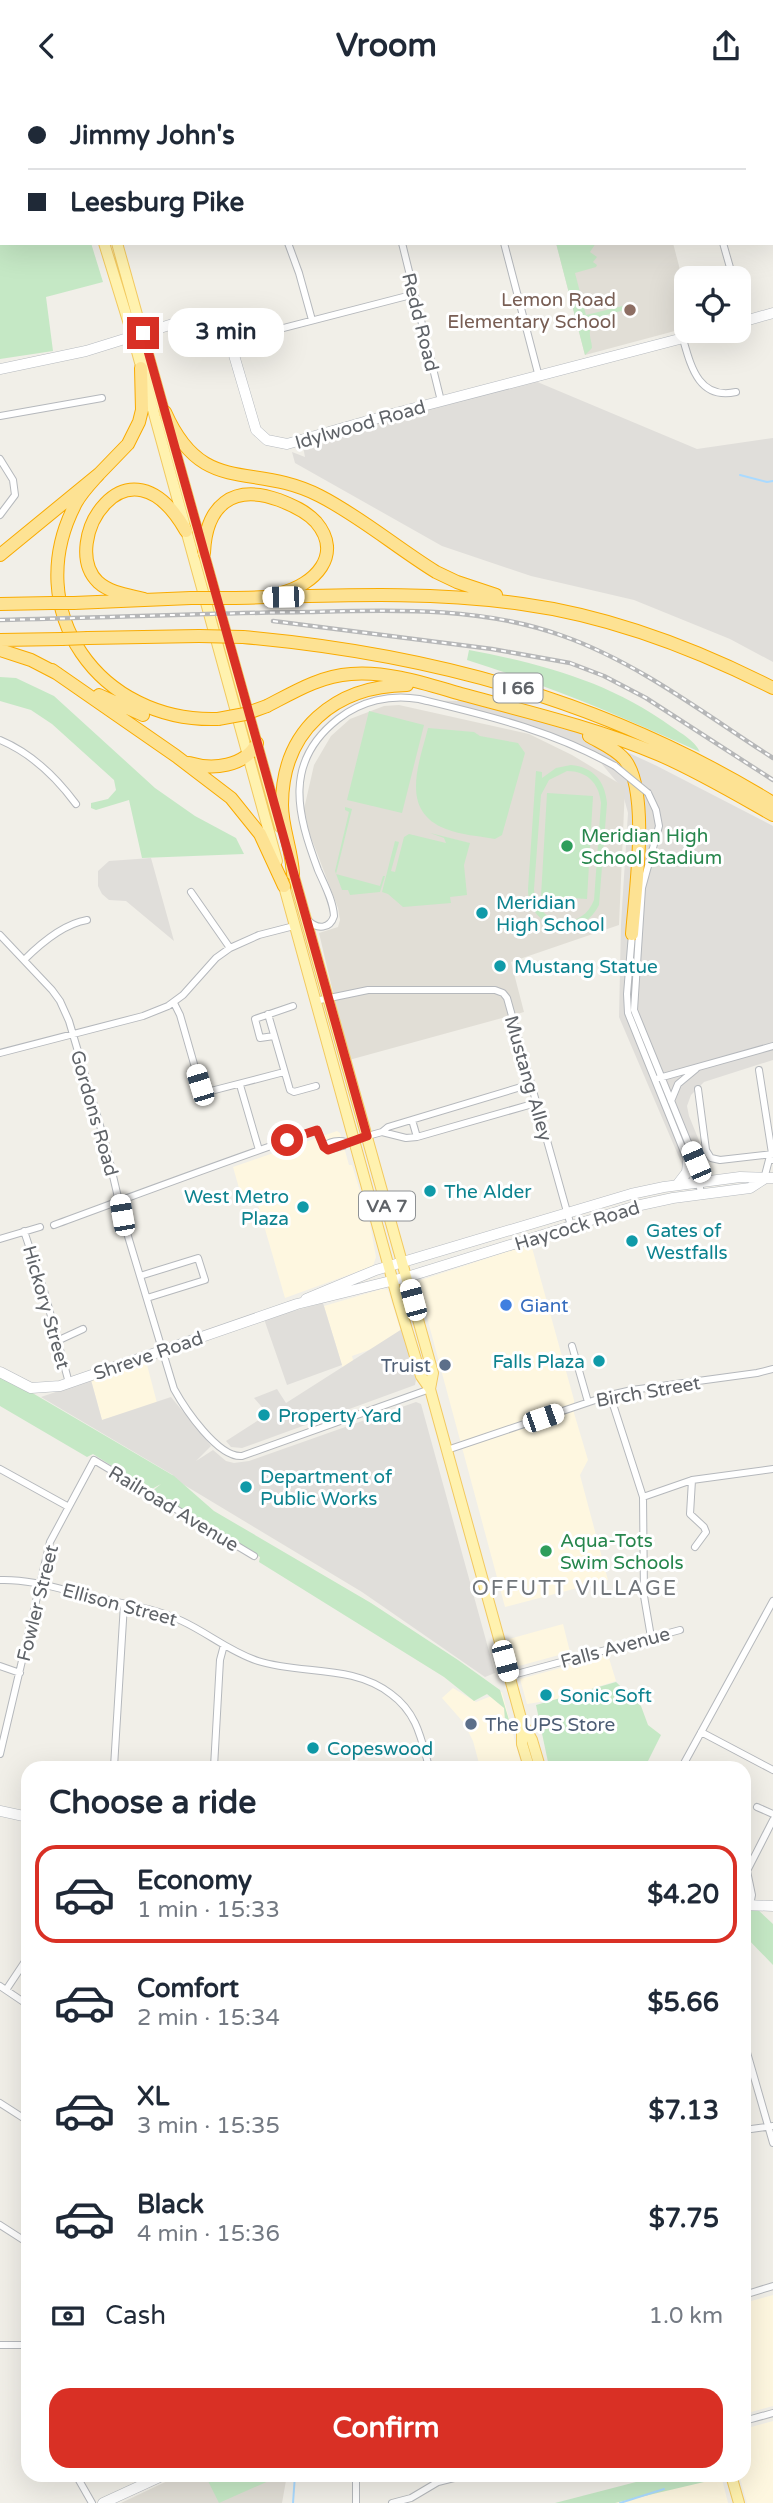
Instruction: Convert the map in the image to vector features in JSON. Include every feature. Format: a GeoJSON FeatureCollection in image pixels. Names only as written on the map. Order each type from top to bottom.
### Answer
{"type":"FeatureCollection","features":[{"type":"Feature","properties":{"kind":"highway"},"geometry":{"type":"LineString","coordinates":[[141,368],[142,399],[139,422],[128,444],[99,474],[75,505],[60,550],[59,585],[68,627],[89,664],[120,694],[162,714],[213,720]]}},
{"type":"Feature","properties":{"kind":"highway"},"geometry":{"type":"LineString","coordinates":[[165,412],[174,433],[186,448],[205,464],[226,473],[286,483],[317,495],[436,572],[473,589],[523,604]]}},
{"type":"Feature","properties":{"kind":"highway"},"geometry":{"type":"LineString","coordinates":[[0,555],[99,474]]}},
{"type":"Feature","properties":{"kind":"highway"},"geometry":{"type":"LineString","coordinates":[[144,599],[108,589],[87,566],[85,547],[99,511],[119,493],[143,489],[165,501],[186,531]]}},
{"type":"Feature","properties":{"kind":"highway"},"geometry":{"type":"LineString","coordinates":[[204,553],[207,525],[220,506],[233,498],[259,495],[288,503],[309,515],[324,536],[326,552],[321,568],[302,586],[264,597]]}},
{"type":"Feature","properties":{"kind":"highway"},"geometry":{"type":"LineString","coordinates":[[0,604],[407,595],[523,604],[584,615],[642,631],[702,654],[773,688]]}},
{"type":"Feature","properties":{"kind":"highway","name":"I 66"},"geometry":{"type":"LineString","coordinates":[[0,640],[243,637],[346,648],[395,657],[461,672],[548,697],[659,741],[773,803]]}},
{"type":"Feature","properties":{"kind":"highway"},"geometry":{"type":"LineString","coordinates":[[0,650],[52,670],[115,703],[154,719],[172,722],[195,723],[246,714],[317,681],[354,673],[394,677],[541,715],[660,755],[773,815]]}},
{"type":"Feature","properties":{"kind":"highway"},"geometry":{"type":"LineString","coordinates":[[52,670],[176,757],[240,808],[260,834],[284,886]]}},
{"type":"Feature","properties":{"kind":"highway"},"geometry":{"type":"LineString","coordinates":[[293,874],[292,851],[282,813],[284,780],[292,754],[310,725],[339,701],[371,688],[413,686],[458,693]]}},
{"type":"Feature","properties":{"kind":"highway"},"geometry":{"type":"LineString","coordinates":[[541,715],[616,752],[627,763],[634,778],[640,810],[632,934]]}},
{"type":"Feature","properties":{"kind":"highway"},"geometry":{"type":"LineString","coordinates":[[176,757],[192,764],[211,766],[232,763],[248,756],[257,743]]}},
{"type":"Feature","properties":{"kind":"main road"},"geometry":{"type":"LineString","coordinates":[[297,91],[341,91]]}},
{"type":"Feature","properties":{"kind":"main road","name":"VA 7"},"geometry":{"type":"LineString","coordinates":[[105,245],[165,412],[407,1277],[433,1373],[430,1389]]}},
{"type":"Feature","properties":{"kind":"main road","name":"VA 7"},"geometry":{"type":"LineString","coordinates":[[117,245],[138,335],[141,368],[284,886],[350,1141],[421,1376],[430,1389],[522,1722],[532,1740],[538,1761]]}},
{"type":"Feature","properties":{"kind":"main road"},"geometry":{"type":"LineString","coordinates":[[751,319],[773,313]]}},
{"type":"Feature","properties":{"kind":"main road"},"geometry":{"type":"LineString","coordinates":[[0,369],[49,360],[176,323],[193,322],[217,331],[229,342]]}},
{"type":"Feature","properties":{"kind":"main road","name":"Idylwood Road"},"geometry":{"type":"LineString","coordinates":[[229,342],[253,425],[261,436],[274,443],[286,444],[674,340]]}},
{"type":"Feature","properties":{"kind":"main road"},"geometry":{"type":"LineString","coordinates":[[676,1185],[685,1178],[688,1162]]}},
{"type":"Feature","properties":{"kind":"main road","name":"Haycock Road"},"geometry":{"type":"LineString","coordinates":[[403,1263],[631,1194],[740,1177],[768,1179]]}},
{"type":"Feature","properties":{"kind":"main road","name":"Haycock Road"},"geometry":{"type":"LineString","coordinates":[[392,1280],[636,1206],[750,1188],[768,1179]]}},
{"type":"Feature","properties":{"kind":"main road","name":"Shreve Road"},"geometry":{"type":"LineString","coordinates":[[297,1304],[326,1289],[403,1263]]}},
{"type":"Feature","properties":{"kind":"main road","name":"Shreve Road"},"geometry":{"type":"LineString","coordinates":[[0,1372],[31,1388],[69,1383],[297,1304],[392,1280]]}},
{"type":"Feature","properties":{"kind":"main road","name":"VA 7"},"geometry":{"type":"LineString","coordinates":[[522,1722],[522,1744],[527,1761]]}},
{"type":"Feature","properties":{"kind":"main road"},"geometry":{"type":"LineString","coordinates":[[0,1811],[21,1816]]}},
{"type":"Feature","properties":{"kind":"main road"},"geometry":{"type":"LineString","coordinates":[[751,1905],[773,1906]]}},
{"type":"Feature","properties":{"kind":"main road"},"geometry":{"type":"LineString","coordinates":[[103,2503],[149,2482]]}},
{"type":"Feature","properties":{"kind":"main road"},"geometry":{"type":"LineString","coordinates":[[733,2482],[739,2503]]}},
{"type":"Feature","properties":{"kind":"street"},"geometry":{"type":"LineString","coordinates":[[289,245],[312,320]]}},
{"type":"Feature","properties":{"kind":"street","name":"Redd Road"},"geometry":{"type":"LineString","coordinates":[[403,245],[441,401]]}},
{"type":"Feature","properties":{"kind":"street"},"geometry":{"type":"LineString","coordinates":[[505,245],[539,377]]}},
{"type":"Feature","properties":{"kind":"street"},"geometry":{"type":"LineString","coordinates":[[724,245],[730,266]]}},
{"type":"Feature","properties":{"kind":"street"},"geometry":{"type":"LineString","coordinates":[[229,342],[415,294]]}},
{"type":"Feature","properties":{"kind":"street"},"geometry":{"type":"LineString","coordinates":[[685,343],[695,374],[705,386],[722,394],[736,392]]}},
{"type":"Feature","properties":{"kind":"street"},"geometry":{"type":"LineString","coordinates":[[0,416],[102,398]]}},
{"type":"Feature","properties":{"kind":"street"},"geometry":{"type":"LineString","coordinates":[[0,459],[13,481],[15,495],[0,515]]}},
{"type":"Feature","properties":{"kind":"street"},"geometry":{"type":"LineString","coordinates":[[305,916],[311,924],[321,927],[328,926],[334,916],[302,828],[299,803],[301,778],[310,754],[324,733],[341,716],[362,705],[383,698],[407,697],[495,717],[558,737],[615,766],[648,793],[656,810],[659,826],[642,888],[634,1010],[657,1079],[698,1183]]}},
{"type":"Feature","properties":{"kind":"street"},"geometry":{"type":"LineString","coordinates":[[0,740],[33,759],[64,788],[76,804]]}},
{"type":"Feature","properties":{"kind":"street"},"geometry":{"type":"LineString","coordinates":[[191,893],[230,948]]}},
{"type":"Feature","properties":{"kind":"street"},"geometry":{"type":"LineString","coordinates":[[24,960],[71,924],[87,920]]}},
{"type":"Feature","properties":{"kind":"street"},"geometry":{"type":"LineString","coordinates":[[0,1053],[143,1016],[174,1003],[190,989],[216,958],[230,948],[251,937],[294,926]]}},
{"type":"Feature","properties":{"kind":"street"},"geometry":{"type":"LineString","coordinates":[[632,934],[628,1013],[696,1162],[699,1194]]}},
{"type":"Feature","properties":{"kind":"street","name":"Gordons Road"},"geometry":{"type":"LineString","coordinates":[[0,935],[60,1001],[73,1035],[174,1389],[217,1444],[234,1456],[259,1451],[430,1389]]}},
{"type":"Feature","properties":{"kind":"street","name":"Mustang Alley"},"geometry":{"type":"LineString","coordinates":[[314,1001],[368,990],[500,991],[507,998],[571,1226]]}},
{"type":"Feature","properties":{"kind":"street"},"geometry":{"type":"LineString","coordinates":[[174,1003],[202,1089],[212,1092],[284,1072]]}},
{"type":"Feature","properties":{"kind":"street"},"geometry":{"type":"LineString","coordinates":[[274,1036],[260,1038],[254,1022],[257,1017],[293,1006]]}},
{"type":"Feature","properties":{"kind":"street"},"geometry":{"type":"LineString","coordinates":[[268,1014],[292,1092],[316,1086]]}},
{"type":"Feature","properties":{"kind":"street"},"geometry":{"type":"LineString","coordinates":[[657,1079],[773,1046]]}},
{"type":"Feature","properties":{"kind":"street"},"geometry":{"type":"LineString","coordinates":[[671,1103],[681,1080],[703,1064]]}},
{"type":"Feature","properties":{"kind":"street"},"geometry":{"type":"LineString","coordinates":[[759,1070],[772,1156],[768,1179]]}},
{"type":"Feature","properties":{"kind":"street"},"geometry":{"type":"LineString","coordinates":[[54,1225],[317,1130],[328,1150],[382,1132],[388,1127],[531,1084]]}},
{"type":"Feature","properties":{"kind":"street"},"geometry":{"type":"LineString","coordinates":[[240,1085],[259,1150]]}},
{"type":"Feature","properties":{"kind":"street"},"geometry":{"type":"LineString","coordinates":[[698,1089],[706,1150],[711,1158],[720,1160],[772,1156]]}},
{"type":"Feature","properties":{"kind":"street"},"geometry":{"type":"LineString","coordinates":[[763,1093],[773,1092]]}},
{"type":"Feature","properties":{"kind":"street"},"geometry":{"type":"LineString","coordinates":[[382,1132],[417,1137],[536,1103]]}},
{"type":"Feature","properties":{"kind":"street"},"geometry":{"type":"LineString","coordinates":[[412,1120],[417,1137]]}},
{"type":"Feature","properties":{"kind":"street"},"geometry":{"type":"LineString","coordinates":[[0,1239],[40,1227]]}},
{"type":"Feature","properties":{"kind":"street","name":"Hickory Street"},"geometry":{"type":"LineString","coordinates":[[24,1231],[69,1383]]}},
{"type":"Feature","properties":{"kind":"street"},"geometry":{"type":"LineString","coordinates":[[140,1276],[198,1258],[205,1280],[147,1298]]}},
{"type":"Feature","properties":{"kind":"street"},"geometry":{"type":"LineString","coordinates":[[57,1341],[83,1328]]}},
{"type":"Feature","properties":{"kind":"street"},"geometry":{"type":"LineString","coordinates":[[572,1346],[588,1402]]}},
{"type":"Feature","properties":{"kind":"street","name":"Birch Street"},"geometry":{"type":"LineString","coordinates":[[447,1450],[610,1395],[773,1369]]}},
{"type":"Feature","properties":{"kind":"street"},"geometry":{"type":"LineString","coordinates":[[610,1395],[643,1497],[644,1596],[651,1637]]}},
{"type":"Feature","properties":{"kind":"street","name":"Fowler Street"},"geometry":{"type":"LineString","coordinates":[[0,1754],[50,1542],[94,1460]]}},
{"type":"Feature","properties":{"kind":"street","name":"Railroad Avenue"},"geometry":{"type":"LineString","coordinates":[[94,1460],[254,1556]]}},
{"type":"Feature","properties":{"kind":"street"},"geometry":{"type":"LineString","coordinates":[[0,1469],[67,1506]]}},
{"type":"Feature","properties":{"kind":"street"},"geometry":{"type":"LineString","coordinates":[[643,1497],[692,1480],[773,1469]]}},
{"type":"Feature","properties":{"kind":"street"},"geometry":{"type":"LineString","coordinates":[[692,1480],[690,1514],[706,1532],[695,1547]]}},
{"type":"Feature","properties":{"kind":"street","name":"Ellison Street"},"geometry":{"type":"LineString","coordinates":[[0,1580],[41,1583],[178,1619],[257,1660],[351,1675],[379,1686],[410,1711],[419,1728],[427,1761]]}},
{"type":"Feature","properties":{"kind":"street"},"geometry":{"type":"LineString","coordinates":[[685,1761],[773,1601]]}},
{"type":"Feature","properties":{"kind":"street"},"geometry":{"type":"LineString","coordinates":[[114,1761],[124,1604]]}},
{"type":"Feature","properties":{"kind":"street","name":"Falls Avenue"},"geometry":{"type":"LineString","coordinates":[[509,1676],[680,1630]]}},
{"type":"Feature","properties":{"kind":"street"},"geometry":{"type":"LineString","coordinates":[[214,1761],[220,1660],[224,1645]]}},
{"type":"Feature","properties":{"kind":"street"},"geometry":{"type":"LineString","coordinates":[[0,1666],[20,1673]]}},
{"type":"Feature","properties":{"kind":"street"},"geometry":{"type":"LineString","coordinates":[[702,1732],[773,1770]]}},
{"type":"Feature","properties":{"kind":"street"},"geometry":{"type":"LineString","coordinates":[[757,1807],[773,1814]]}},
{"type":"Feature","properties":{"kind":"street"},"geometry":{"type":"LineString","coordinates":[[751,1865],[773,1820]]}},
{"type":"Feature","properties":{"kind":"street"},"geometry":{"type":"LineString","coordinates":[[21,1966],[3,1988],[21,2000]]}},
{"type":"Feature","properties":{"kind":"street"},"geometry":{"type":"LineString","coordinates":[[751,2064],[771,2126],[773,2143]]}},
{"type":"Feature","properties":{"kind":"street"},"geometry":{"type":"LineString","coordinates":[[0,2103],[21,2116]]}},
{"type":"Feature","properties":{"kind":"street"},"geometry":{"type":"LineString","coordinates":[[751,2129],[771,2126]]}},
{"type":"Feature","properties":{"kind":"street"},"geometry":{"type":"LineString","coordinates":[[0,2225],[21,2238]]}},
{"type":"Feature","properties":{"kind":"street"},"geometry":{"type":"LineString","coordinates":[[751,2293],[773,2286]]}},
{"type":"Feature","properties":{"kind":"street"},"geometry":{"type":"LineString","coordinates":[[0,2345],[21,2345]]}},
{"type":"Feature","properties":{"kind":"street"},"geometry":{"type":"LineString","coordinates":[[751,2419],[773,2413]]}},
{"type":"Feature","properties":{"kind":"street"},"geometry":{"type":"LineString","coordinates":[[80,2482],[92,2503]]}},
{"type":"Feature","properties":{"kind":"street"},"geometry":{"type":"LineString","coordinates":[[356,2482],[356,2503]]}},
{"type":"Feature","properties":{"kind":"street"},"geometry":{"type":"LineString","coordinates":[[392,2503],[411,2498],[436,2482]]}},
{"type":"Feature","properties":{"kind":"shaded area","name":"Lemon Road Elementary School"},"geometry":{"type":"Polygon","coordinates":[[[557,245],[674,245],[679,266],[674,266],[674,331],[585,355],[557,245]]]}},
{"type":"Feature","properties":{"kind":"shaded area"},"geometry":{"type":"Polygon","coordinates":[[[535,381],[697,449],[773,438],[773,662],[730,639],[634,600],[531,576],[442,546],[295,463],[292,452],[305,457],[302,441],[535,381]]]}},
{"type":"Feature","properties":{"kind":"shaded area"},"geometry":{"type":"Polygon","coordinates":[[[408,700],[502,702],[560,721],[657,766],[773,826],[773,1060],[704,1082],[691,1095],[687,1106],[689,1116],[711,1170],[684,1169],[619,1017],[621,924],[628,813],[621,787],[601,763],[561,742],[520,726],[408,700]]]}},
{"type":"Feature","properties":{"kind":"shaded area"},"geometry":{"type":"Polygon","coordinates":[[[399,705],[529,734],[572,755],[625,787],[619,925],[511,962],[524,1012],[349,1060],[319,933],[338,927],[338,908],[309,832],[304,809],[314,765],[331,736],[350,719],[384,706],[399,705]]]}},
{"type":"Feature","properties":{"kind":"shaded area"},"geometry":{"type":"Polygon","coordinates":[[[151,858],[174,941],[126,901],[109,900],[98,886],[98,871],[109,861],[151,858]]]}},
{"type":"Feature","properties":{"kind":"shaded area"},"geometry":{"type":"Polygon","coordinates":[[[337,1131],[340,1133],[349,1165],[352,1165],[370,1224],[376,1257],[373,1266],[285,1298],[256,1198],[243,1202],[233,1167],[337,1131]]]}},
{"type":"Feature","properties":{"kind":"shaded area"},"geometry":{"type":"Polygon","coordinates":[[[531,1244],[588,1460],[580,1475],[608,1580],[505,1607],[418,1284],[421,1280],[531,1244]]]}},
{"type":"Feature","properties":{"kind":"shaded area"},"geometry":{"type":"Polygon","coordinates":[[[382,1289],[388,1290],[403,1338],[352,1356],[355,1368],[344,1372],[324,1306],[382,1289]]]}},
{"type":"Feature","properties":{"kind":"shaded area"},"geometry":{"type":"Polygon","coordinates":[[[323,1303],[342,1365],[287,1385],[264,1319],[323,1303]]]}},
{"type":"Feature","properties":{"kind":"shaded area"},"geometry":{"type":"Polygon","coordinates":[[[402,1329],[416,1380],[415,1385],[242,1448],[231,1447],[226,1441],[268,1414],[254,1398],[277,1389],[286,1403],[402,1329]]]}},
{"type":"Feature","properties":{"kind":"shaded area"},"geometry":{"type":"Polygon","coordinates":[[[146,1361],[157,1403],[102,1420],[91,1380],[146,1361]]]}},
{"type":"Feature","properties":{"kind":"shaded area"},"geometry":{"type":"Polygon","coordinates":[[[91,1380],[102,1420],[171,1397],[211,1446],[196,1461],[213,1450],[226,1461],[249,1461],[416,1402],[421,1404],[495,1673],[485,1677],[362,1592],[41,1397],[91,1380]]]}},
{"type":"Feature","properties":{"kind":"shaded area"},"geometry":{"type":"Polygon","coordinates":[[[563,1624],[570,1652],[519,1666],[515,1663],[509,1639],[563,1624]]]}},
{"type":"Feature","properties":{"kind":"shaded area"},"geometry":{"type":"Polygon","coordinates":[[[608,1655],[616,1681],[559,1699],[527,1704],[520,1679],[608,1655]]]}},
{"type":"Feature","properties":{"kind":"shaded area"},"geometry":{"type":"Polygon","coordinates":[[[453,1688],[476,1702],[502,1692],[520,1761],[478,1761],[464,1723],[442,1698],[453,1688]]]}},
{"type":"Feature","properties":{"kind":"shaded area"},"geometry":{"type":"Polygon","coordinates":[[[773,2295],[773,2406],[751,2412],[751,2301],[773,2295]]]}},
{"type":"Feature","properties":{"kind":"shaded area"},"geometry":{"type":"Polygon","coordinates":[[[773,2421],[773,2503],[747,2503],[741,2482],[751,2482],[751,2427],[773,2421]]]}},
{"type":"Feature","properties":{"kind":"shaded area"},"geometry":{"type":"Polygon","coordinates":[[[165,2482],[286,2482],[282,2503],[121,2503],[165,2482]]]}},
{"type":"Feature","properties":{"kind":"shaded area"},"geometry":{"type":"Polygon","coordinates":[[[669,2482],[723,2482],[728,2503],[608,2503],[669,2482]]]}},
{"type":"Feature","properties":{"kind":"green space"},"geometry":{"type":"Polygon","coordinates":[[[0,245],[92,245],[103,282],[46,297],[53,351],[0,359],[0,245]]]}},
{"type":"Feature","properties":{"kind":"green space"},"geometry":{"type":"Polygon","coordinates":[[[557,245],[595,245],[590,252],[597,257],[593,262],[596,267],[575,273],[586,315],[631,304],[633,310],[614,312],[596,321],[590,331],[592,348],[585,355],[557,245]]]}},
{"type":"Feature","properties":{"kind":"green space"},"geometry":{"type":"Polygon","coordinates":[[[469,650],[575,677],[625,698],[688,738],[700,752],[585,702],[467,660],[469,650]]]}},
{"type":"Feature","properties":{"kind":"green space"},"geometry":{"type":"Polygon","coordinates":[[[0,677],[16,678],[54,696],[155,788],[195,816],[236,838],[244,854],[142,858],[129,800],[96,810],[91,808],[91,803],[108,799],[116,790],[114,780],[52,724],[31,710],[0,701],[0,677]]]}},
{"type":"Feature","properties":{"kind":"green space"},"geometry":{"type":"Polygon","coordinates":[[[369,711],[424,725],[402,813],[347,800],[369,711]]]}},
{"type":"Feature","properties":{"kind":"green space"},"geometry":{"type":"Polygon","coordinates":[[[428,728],[474,732],[480,736],[518,743],[525,753],[502,835],[495,839],[452,831],[431,821],[422,811],[417,799],[417,771],[428,728]]]}},
{"type":"Feature","properties":{"kind":"green space"},"geometry":{"type":"Polygon","coordinates":[[[571,765],[592,772],[604,788],[607,803],[599,905],[591,917],[569,927],[546,922],[537,914],[530,903],[528,889],[536,771],[542,772],[542,778],[556,768],[571,765]],[[567,771],[549,780],[541,795],[534,889],[536,901],[542,911],[560,921],[579,918],[588,911],[594,900],[600,796],[591,779],[567,771]]]}},
{"type":"Feature","properties":{"kind":"green space"},"geometry":{"type":"Polygon","coordinates":[[[547,793],[593,796],[587,899],[541,896],[547,793]]]}},
{"type":"Feature","properties":{"kind":"green space"},"geometry":{"type":"Polygon","coordinates":[[[345,807],[352,809],[336,874],[349,812],[345,807]]]}},
{"type":"Feature","properties":{"kind":"green space"},"geometry":{"type":"Polygon","coordinates":[[[430,833],[470,843],[464,865],[467,895],[450,897],[451,903],[403,907],[382,892],[395,841],[399,842],[391,871],[395,872],[404,837],[409,834],[446,843],[444,838],[430,833]]]}},
{"type":"Feature","properties":{"kind":"green space"},"geometry":{"type":"Polygon","coordinates":[[[336,874],[380,886],[385,876],[380,892],[350,895],[348,890],[342,890],[336,874]]]}},
{"type":"Feature","properties":{"kind":"green space"},"geometry":{"type":"Polygon","coordinates":[[[0,1374],[174,1476],[214,1511],[371,1603],[458,1660],[500,1690],[509,1720],[505,1720],[504,1708],[487,1694],[474,1701],[444,1677],[259,1562],[260,1557],[151,1492],[161,1484],[150,1490],[93,1454],[87,1457],[0,1406],[0,1374]]]}},
{"type":"Feature","properties":{"kind":"green space"},"geometry":{"type":"Polygon","coordinates":[[[616,1682],[641,1706],[648,1725],[661,1735],[648,1761],[548,1761],[536,1705],[616,1682]]]}},
{"type":"Feature","properties":{"kind":"green space"},"geometry":{"type":"Polygon","coordinates":[[[751,1904],[773,1924],[773,1965],[751,1942],[751,1904]]]}},
{"type":"Feature","properties":{"kind":"green space"},"geometry":{"type":"Polygon","coordinates":[[[208,2482],[266,2482],[219,2503],[208,2482]]]}},
{"type":"Feature","properties":{"kind":"green space"},"geometry":{"type":"Polygon","coordinates":[[[636,2482],[704,2482],[615,2503],[555,2503],[636,2482]]]}},
{"type":"Feature","properties":{"kind":"waterway"},"geometry":{"type":"LineString","coordinates":[[740,475],[773,481]]}},
{"type":"Feature","properties":{"kind":"waterway"},"geometry":{"type":"LineString","coordinates":[[293,2503],[294,2482]]}},
{"type":"Feature","properties":{"kind":"waterway"},"geometry":{"type":"LineString","coordinates":[[620,2503],[664,2489]]}},
{"type":"Feature","properties":{"kind":"railway"},"geometry":{"type":"LineString","coordinates":[[0,620],[372,611],[436,612],[500,619],[563,636],[618,660],[671,691],[773,758]]}},
{"type":"Feature","properties":{"kind":"railway"},"geometry":{"type":"LineString","coordinates":[[273,621],[492,649],[570,663],[604,676],[646,698],[773,780]]}},
{"type":"Feature","properties":{"kind":"place","name":"Lemon Road Elementary School"},"geometry":{"type":"Point","coordinates":[630,310]}},
{"type":"Feature","properties":{"kind":"place","name":"Meridian High School Stadium"},"geometry":{"type":"Point","coordinates":[567,846]}},
{"type":"Feature","properties":{"kind":"place","name":"Meridian High School"},"geometry":{"type":"Point","coordinates":[482,913]}},
{"type":"Feature","properties":{"kind":"place","name":"Mustang Statue"},"geometry":{"type":"Point","coordinates":[500,966]}},
{"type":"Feature","properties":{"kind":"place","name":"The Alder"},"geometry":{"type":"Point","coordinates":[430,1191]}},
{"type":"Feature","properties":{"kind":"place","name":"West Metro Plaza"},"geometry":{"type":"Point","coordinates":[303,1207]}},
{"type":"Feature","properties":{"kind":"place","name":"Gates of Westfalls"},"geometry":{"type":"Point","coordinates":[632,1241]}},
{"type":"Feature","properties":{"kind":"place","name":"Giant"},"geometry":{"type":"Point","coordinates":[506,1305]}},
{"type":"Feature","properties":{"kind":"place","name":"Falls Plaza"},"geometry":{"type":"Point","coordinates":[599,1361]}},
{"type":"Feature","properties":{"kind":"place","name":"Truist"},"geometry":{"type":"Point","coordinates":[445,1365]}},
{"type":"Feature","properties":{"kind":"place","name":"Property Yard"},"geometry":{"type":"Point","coordinates":[264,1415]}},
{"type":"Feature","properties":{"kind":"place","name":"Department of Public Works"},"geometry":{"type":"Point","coordinates":[246,1487]}},
{"type":"Feature","properties":{"kind":"place","name":"Aqua-Tots Swim Schools"},"geometry":{"type":"Point","coordinates":[546,1551]}},
{"type":"Feature","properties":{"kind":"place","name":"Sonic Soft"},"geometry":{"type":"Point","coordinates":[546,1695]}},
{"type":"Feature","properties":{"kind":"place","name":"The UPS Store"},"geometry":{"type":"Point","coordinates":[471,1724]}},
{"type":"Feature","properties":{"kind":"place","name":"Copeswood"},"geometry":{"type":"Point","coordinates":[313,1748]}},
{"type":"Feature","properties":{"kind":"district","name":"OFFUTT VILLAGE"},"geometry":{"type":"Point","coordinates":[575,1588]}},
{"type":"Feature","properties":{"kind":"route"},"geometry":{"type":"LineString","coordinates":[[143,333],[367,1136],[328,1150],[317,1130],[287,1140]]}}]}
